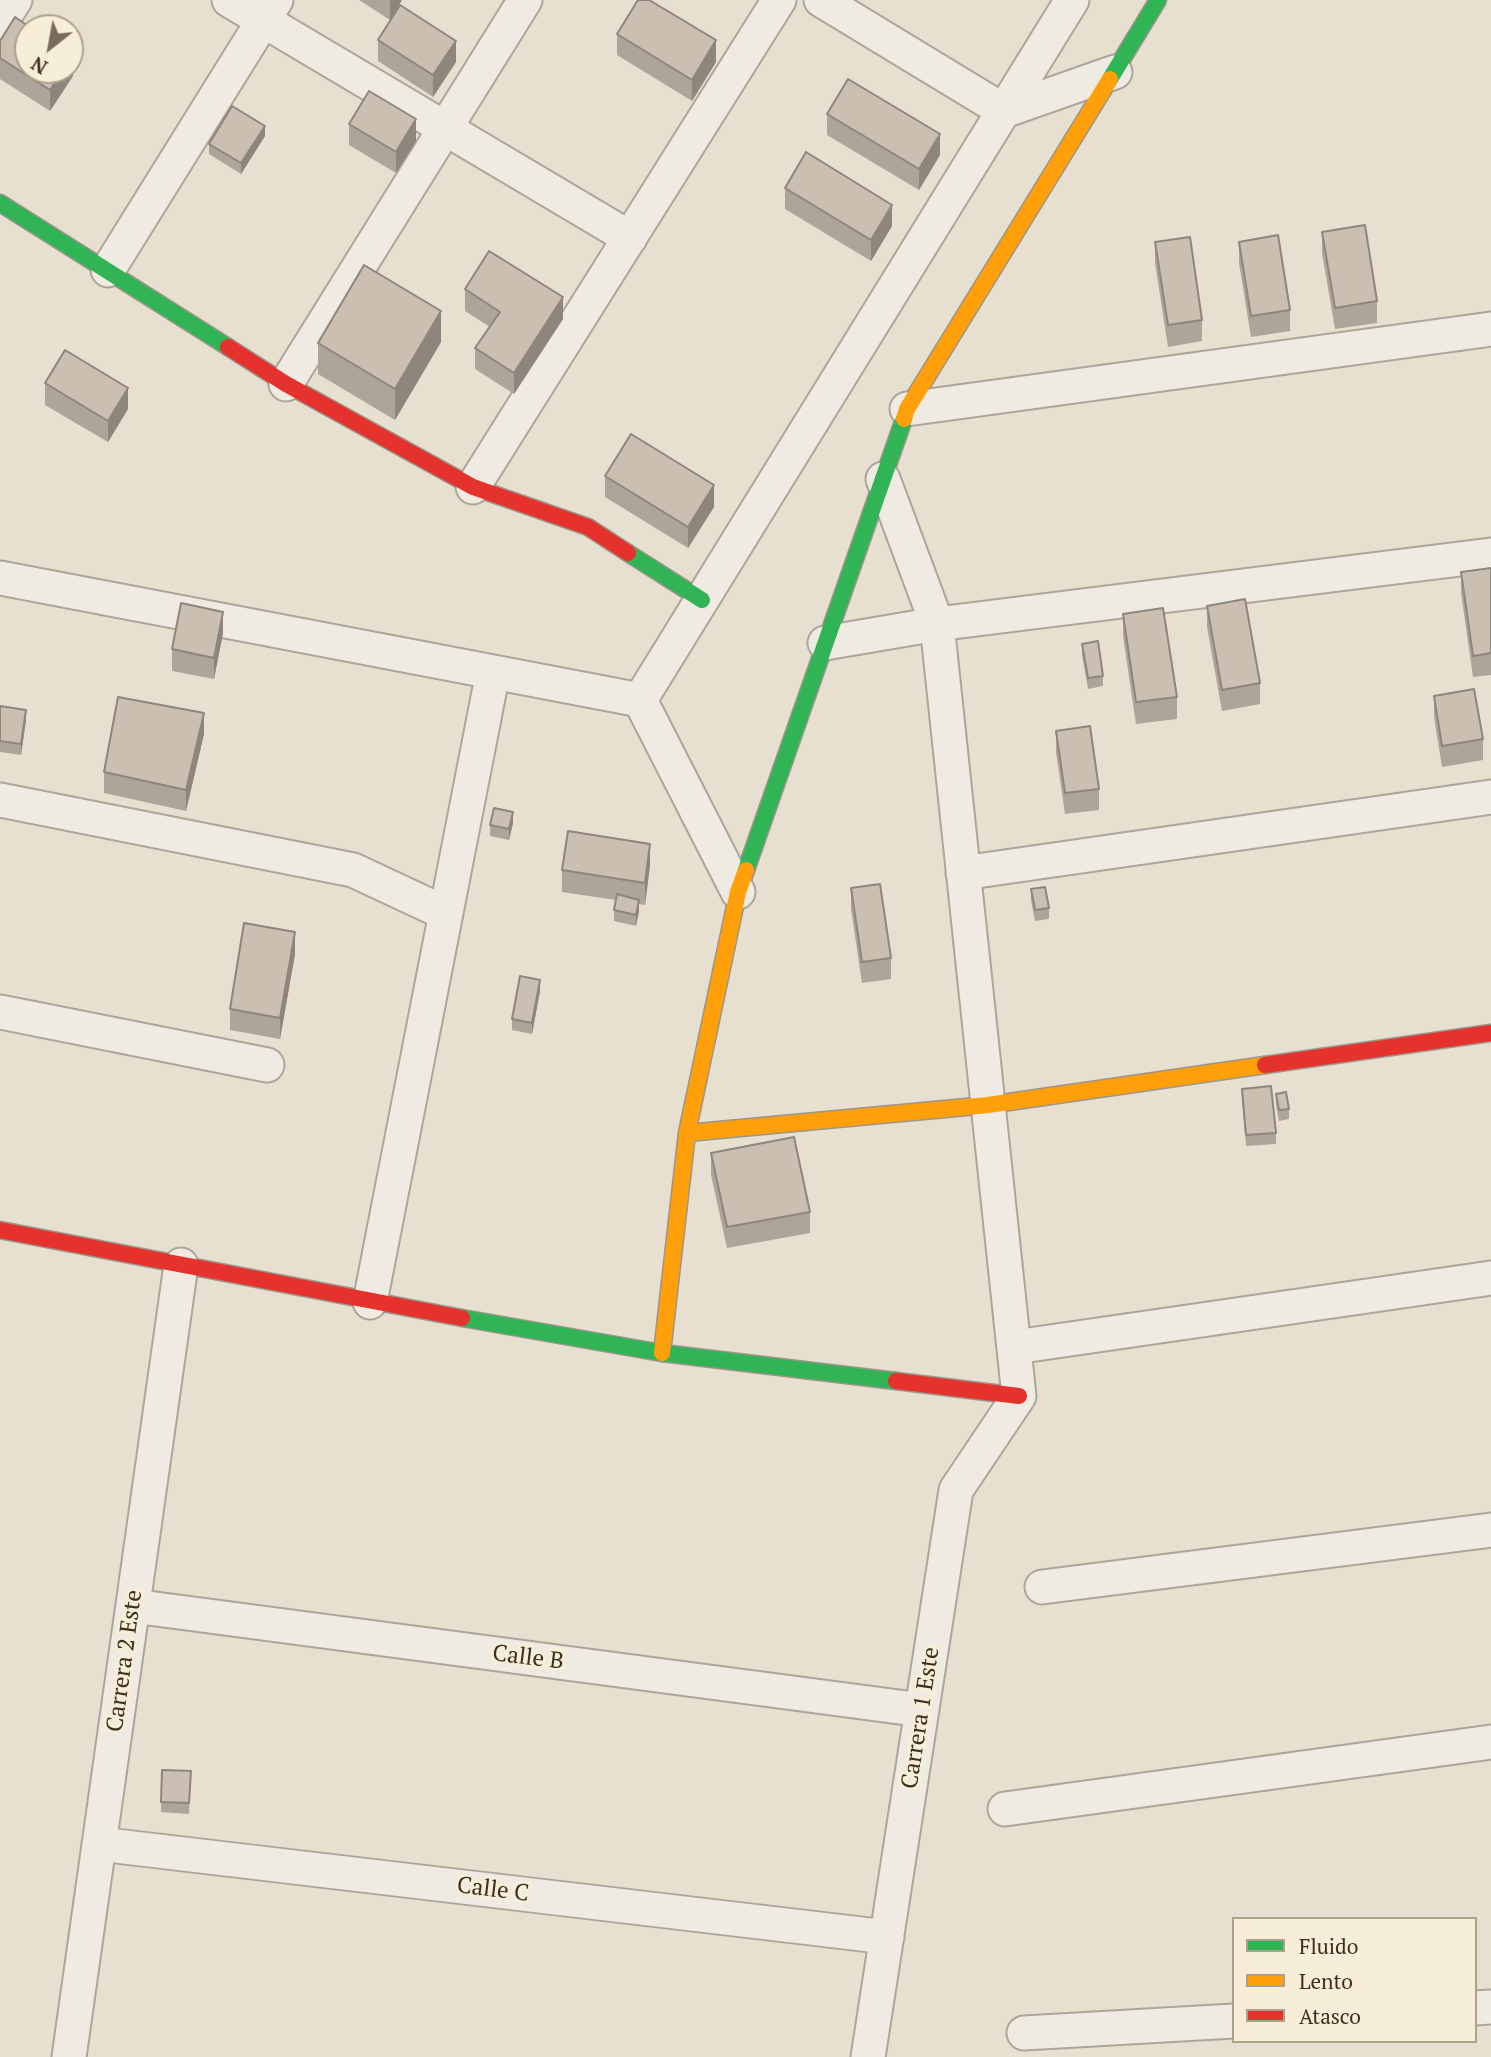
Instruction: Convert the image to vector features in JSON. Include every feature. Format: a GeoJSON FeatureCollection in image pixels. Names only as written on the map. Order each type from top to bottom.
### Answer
{"type":"FeatureCollection","features":[{"type":"Feature","properties":{"kind":"street"},"geometry":{"type":"LineString","coordinates":[[0,23],[15,0]]}},
{"type":"Feature","properties":{"kind":"street"},"geometry":{"type":"LineString","coordinates":[[229,0],[270,10],[445,128],[630,238]]}},
{"type":"Feature","properties":{"kind":"street"},"geometry":{"type":"LineString","coordinates":[[286,384],[525,0]]}},
{"type":"Feature","properties":{"kind":"street"},"geometry":{"type":"LineString","coordinates":[[473,487],[779,0]]}},
{"type":"Feature","properties":{"kind":"street"},"geometry":{"type":"LineString","coordinates":[[821,0],[1004,111]]}},
{"type":"Feature","properties":{"kind":"street"},"geometry":{"type":"LineString","coordinates":[[640,700],[1072,0]]}},
{"type":"Feature","properties":{"kind":"street"},"geometry":{"type":"LineString","coordinates":[[662,1353],[687,1133],[738,892],[907,410],[1158,0]]}},
{"type":"Feature","properties":{"kind":"street"},"geometry":{"type":"LineString","coordinates":[[108,270],[270,10]]}},
{"type":"Feature","properties":{"kind":"street"},"geometry":{"type":"LineString","coordinates":[[1004,111],[1115,72]]}},
{"type":"Feature","properties":{"kind":"street"},"geometry":{"type":"LineString","coordinates":[[0,203],[286,384],[473,487],[589,527],[702,600]]}},
{"type":"Feature","properties":{"kind":"street"},"geometry":{"type":"LineString","coordinates":[[907,410],[1491,329]]}},
{"type":"Feature","properties":{"kind":"street"},"geometry":{"type":"LineString","coordinates":[[0,1230],[370,1301],[662,1353],[1019,1396],[937,624],[883,479]]}},
{"type":"Feature","properties":{"kind":"street"},"geometry":{"type":"LineString","coordinates":[[825,643],[937,624],[1491,555]]}},
{"type":"Feature","properties":{"kind":"street"},"geometry":{"type":"LineString","coordinates":[[0,578],[640,700]]}},
{"type":"Feature","properties":{"kind":"street"},"geometry":{"type":"LineString","coordinates":[[370,1301],[493,672]]}},
{"type":"Feature","properties":{"kind":"street"},"geometry":{"type":"LineString","coordinates":[[640,700],[738,892]]}},
{"type":"Feature","properties":{"kind":"street"},"geometry":{"type":"LineString","coordinates":[[963,873],[1491,797]]}},
{"type":"Feature","properties":{"kind":"street"},"geometry":{"type":"LineString","coordinates":[[0,800],[353,870],[445,913]]}},
{"type":"Feature","properties":{"kind":"street"},"geometry":{"type":"LineString","coordinates":[[0,1012],[267,1065]]}},
{"type":"Feature","properties":{"kind":"street"},"geometry":{"type":"LineString","coordinates":[[687,1133],[988,1105],[1491,1033]]}},
{"type":"Feature","properties":{"kind":"street","name":"Carrera 2 Este"},"geometry":{"type":"LineString","coordinates":[[69,2057],[181,1265]]}},
{"type":"Feature","properties":{"kind":"street"},"geometry":{"type":"LineString","coordinates":[[1015,1347],[1491,1278]]}},
{"type":"Feature","properties":{"kind":"street","name":"Carrera 1 Este"},"geometry":{"type":"LineString","coordinates":[[868,2057],[956,1490],[1019,1396]]}},
{"type":"Feature","properties":{"kind":"street"},"geometry":{"type":"LineString","coordinates":[[1042,1587],[1491,1530]]}},
{"type":"Feature","properties":{"kind":"street","name":"Calle B"},"geometry":{"type":"LineString","coordinates":[[133,1606],[922,1710]]}},
{"type":"Feature","properties":{"kind":"street"},"geometry":{"type":"LineString","coordinates":[[1005,1809],[1491,1742]]}},
{"type":"Feature","properties":{"kind":"street","name":"Calle C"},"geometry":{"type":"LineString","coordinates":[[99,1844],[887,1937]]}},
{"type":"Feature","properties":{"kind":"street"},"geometry":{"type":"LineString","coordinates":[[1024,2033],[1232,2021]]}},
{"type":"Feature","properties":{"kind":"building"},"geometry":{"type":"Polygon","coordinates":[[[638,0],[649,0],[716,40],[692,80],[617,34],[638,0]]]}},
{"type":"Feature","properties":{"kind":"building"},"geometry":{"type":"Polygon","coordinates":[[[400,5],[456,41],[433,75],[378,40],[400,5]]]}},
{"type":"Feature","properties":{"kind":"building"},"geometry":{"type":"Polygon","coordinates":[[[14,19],[14,67],[0,58],[0,41],[14,19]]]}},
{"type":"Feature","properties":{"kind":"building"},"geometry":{"type":"Polygon","coordinates":[[[848,79],[940,134],[919,169],[827,114],[848,79]]]}},
{"type":"Feature","properties":{"kind":"building"},"geometry":{"type":"Polygon","coordinates":[[[41,84],[54,84],[50,90],[41,84]]]}},
{"type":"Feature","properties":{"kind":"building"},"geometry":{"type":"Polygon","coordinates":[[[369,91],[416,119],[396,152],[349,124],[369,91]]]}},
{"type":"Feature","properties":{"kind":"building"},"geometry":{"type":"Polygon","coordinates":[[[232,106],[265,126],[241,163],[209,144],[232,106]]]}},
{"type":"Feature","properties":{"kind":"building"},"geometry":{"type":"Polygon","coordinates":[[[806,152],[892,205],[871,240],[785,188],[806,152]]]}},
{"type":"Feature","properties":{"kind":"building"},"geometry":{"type":"Polygon","coordinates":[[[1365,225],[1377,301],[1335,308],[1322,232],[1365,225]]]}},
{"type":"Feature","properties":{"kind":"building"},"geometry":{"type":"Polygon","coordinates":[[[1278,235],[1290,310],[1251,316],[1239,242],[1278,235]]]}},
{"type":"Feature","properties":{"kind":"building"},"geometry":{"type":"Polygon","coordinates":[[[1190,237],[1202,320],[1168,325],[1155,242],[1190,237]]]}},
{"type":"Feature","properties":{"kind":"building"},"geometry":{"type":"Polygon","coordinates":[[[489,251],[563,297],[514,373],[475,348],[500,312],[465,289],[489,251]]]}},
{"type":"Feature","properties":{"kind":"building"},"geometry":{"type":"Polygon","coordinates":[[[364,265],[441,311],[395,389],[318,343],[364,265]]]}},
{"type":"Feature","properties":{"kind":"building"},"geometry":{"type":"Polygon","coordinates":[[[65,350],[128,388],[108,421],[45,383],[65,350]]]}},
{"type":"Feature","properties":{"kind":"building"},"geometry":{"type":"Polygon","coordinates":[[[631,434],[714,485],[688,527],[605,476],[631,434]]]}},
{"type":"Feature","properties":{"kind":"building"},"geometry":{"type":"Polygon","coordinates":[[[1491,568],[1491,653],[1473,656],[1461,572],[1491,568]]]}},
{"type":"Feature","properties":{"kind":"building"},"geometry":{"type":"Polygon","coordinates":[[[1245,599],[1260,683],[1222,690],[1207,606],[1245,599]]]}},
{"type":"Feature","properties":{"kind":"building"},"geometry":{"type":"Polygon","coordinates":[[[181,603],[223,612],[214,658],[172,649],[181,603]]]}},
{"type":"Feature","properties":{"kind":"building"},"geometry":{"type":"Polygon","coordinates":[[[1163,608],[1177,697],[1136,702],[1123,614],[1163,608]]]}},
{"type":"Feature","properties":{"kind":"building"},"geometry":{"type":"Polygon","coordinates":[[[1098,641],[1103,676],[1088,678],[1082,644],[1098,641]]]}},
{"type":"Feature","properties":{"kind":"building"},"geometry":{"type":"Polygon","coordinates":[[[1474,689],[1483,739],[1442,746],[1434,696],[1474,689]]]}},
{"type":"Feature","properties":{"kind":"building"},"geometry":{"type":"Polygon","coordinates":[[[118,697],[204,713],[186,790],[104,772],[118,697]]]}},
{"type":"Feature","properties":{"kind":"building"},"geometry":{"type":"Polygon","coordinates":[[[0,706],[26,710],[21,744],[0,741],[0,706]]]}},
{"type":"Feature","properties":{"kind":"building"},"geometry":{"type":"Polygon","coordinates":[[[1090,726],[1099,789],[1065,793],[1056,731],[1090,726]]]}},
{"type":"Feature","properties":{"kind":"building"},"geometry":{"type":"Polygon","coordinates":[[[494,808],[513,812],[509,829],[490,825],[494,808]]]}},
{"type":"Feature","properties":{"kind":"building"},"geometry":{"type":"Polygon","coordinates":[[[568,831],[650,844],[645,883],[562,870],[568,831]]]}},
{"type":"Feature","properties":{"kind":"building"},"geometry":{"type":"Polygon","coordinates":[[[880,884],[891,958],[862,962],[851,888],[880,884]]]}},
{"type":"Feature","properties":{"kind":"building"},"geometry":{"type":"Polygon","coordinates":[[[1045,887],[1049,908],[1035,910],[1031,889],[1045,887]]]}},
{"type":"Feature","properties":{"kind":"building"},"geometry":{"type":"Polygon","coordinates":[[[617,894],[639,900],[636,915],[614,910],[617,894]]]}},
{"type":"Feature","properties":{"kind":"building"},"geometry":{"type":"Polygon","coordinates":[[[244,923],[295,932],[280,1018],[230,1009],[244,923]]]}},
{"type":"Feature","properties":{"kind":"building"},"geometry":{"type":"Polygon","coordinates":[[[520,976],[540,980],[532,1023],[512,1019],[520,976]]]}},
{"type":"Feature","properties":{"kind":"building"},"geometry":{"type":"Polygon","coordinates":[[[1271,1086],[1276,1133],[1246,1135],[1242,1089],[1271,1086]]]}},
{"type":"Feature","properties":{"kind":"building"},"geometry":{"type":"Polygon","coordinates":[[[1286,1092],[1289,1109],[1279,1110],[1276,1094],[1286,1092]]]}},
{"type":"Feature","properties":{"kind":"building"},"geometry":{"type":"Polygon","coordinates":[[[794,1137],[810,1212],[727,1227],[711,1153],[794,1137]]]}},
{"type":"Feature","properties":{"kind":"building"},"geometry":{"type":"Polygon","coordinates":[[[162,1770],[191,1771],[189,1803],[161,1802],[162,1770]]]}},
{"type":"Feature","properties":{"kind":"traffic: fast"},"geometry":{"type":"LineString","coordinates":[[1110,79],[1158,0]]}},
{"type":"Feature","properties":{"kind":"traffic: fast"},"geometry":{"type":"LineString","coordinates":[[0,203],[228,347]]}},
{"type":"Feature","properties":{"kind":"traffic: fast"},"geometry":{"type":"LineString","coordinates":[[746,870],[904,419]]}},
{"type":"Feature","properties":{"kind":"traffic: fast"},"geometry":{"type":"LineString","coordinates":[[628,553],[702,600]]}},
{"type":"Feature","properties":{"kind":"traffic: fast"},"geometry":{"type":"LineString","coordinates":[[462,1318],[662,1353],[896,1381]]}},
{"type":"Feature","properties":{"kind":"traffic: slow"},"geometry":{"type":"LineString","coordinates":[[904,419],[907,409],[1110,79]]}},
{"type":"Feature","properties":{"kind":"traffic: slow"},"geometry":{"type":"LineString","coordinates":[[662,1353],[687,1133],[738,892],[746,870]]}},
{"type":"Feature","properties":{"kind":"traffic: slow"},"geometry":{"type":"LineString","coordinates":[[687,1133],[988,1105],[1265,1065]]}},
{"type":"Feature","properties":{"kind":"traffic: jam"},"geometry":{"type":"LineString","coordinates":[[228,347],[286,384],[473,487],[588,527],[628,553]]}},
{"type":"Feature","properties":{"kind":"traffic: jam"},"geometry":{"type":"LineString","coordinates":[[1265,1065],[1491,1033]]}},
{"type":"Feature","properties":{"kind":"traffic: jam"},"geometry":{"type":"LineString","coordinates":[[0,1230],[462,1318]]}},
{"type":"Feature","properties":{"kind":"traffic: jam"},"geometry":{"type":"LineString","coordinates":[[896,1381],[1019,1396]]}}]}
